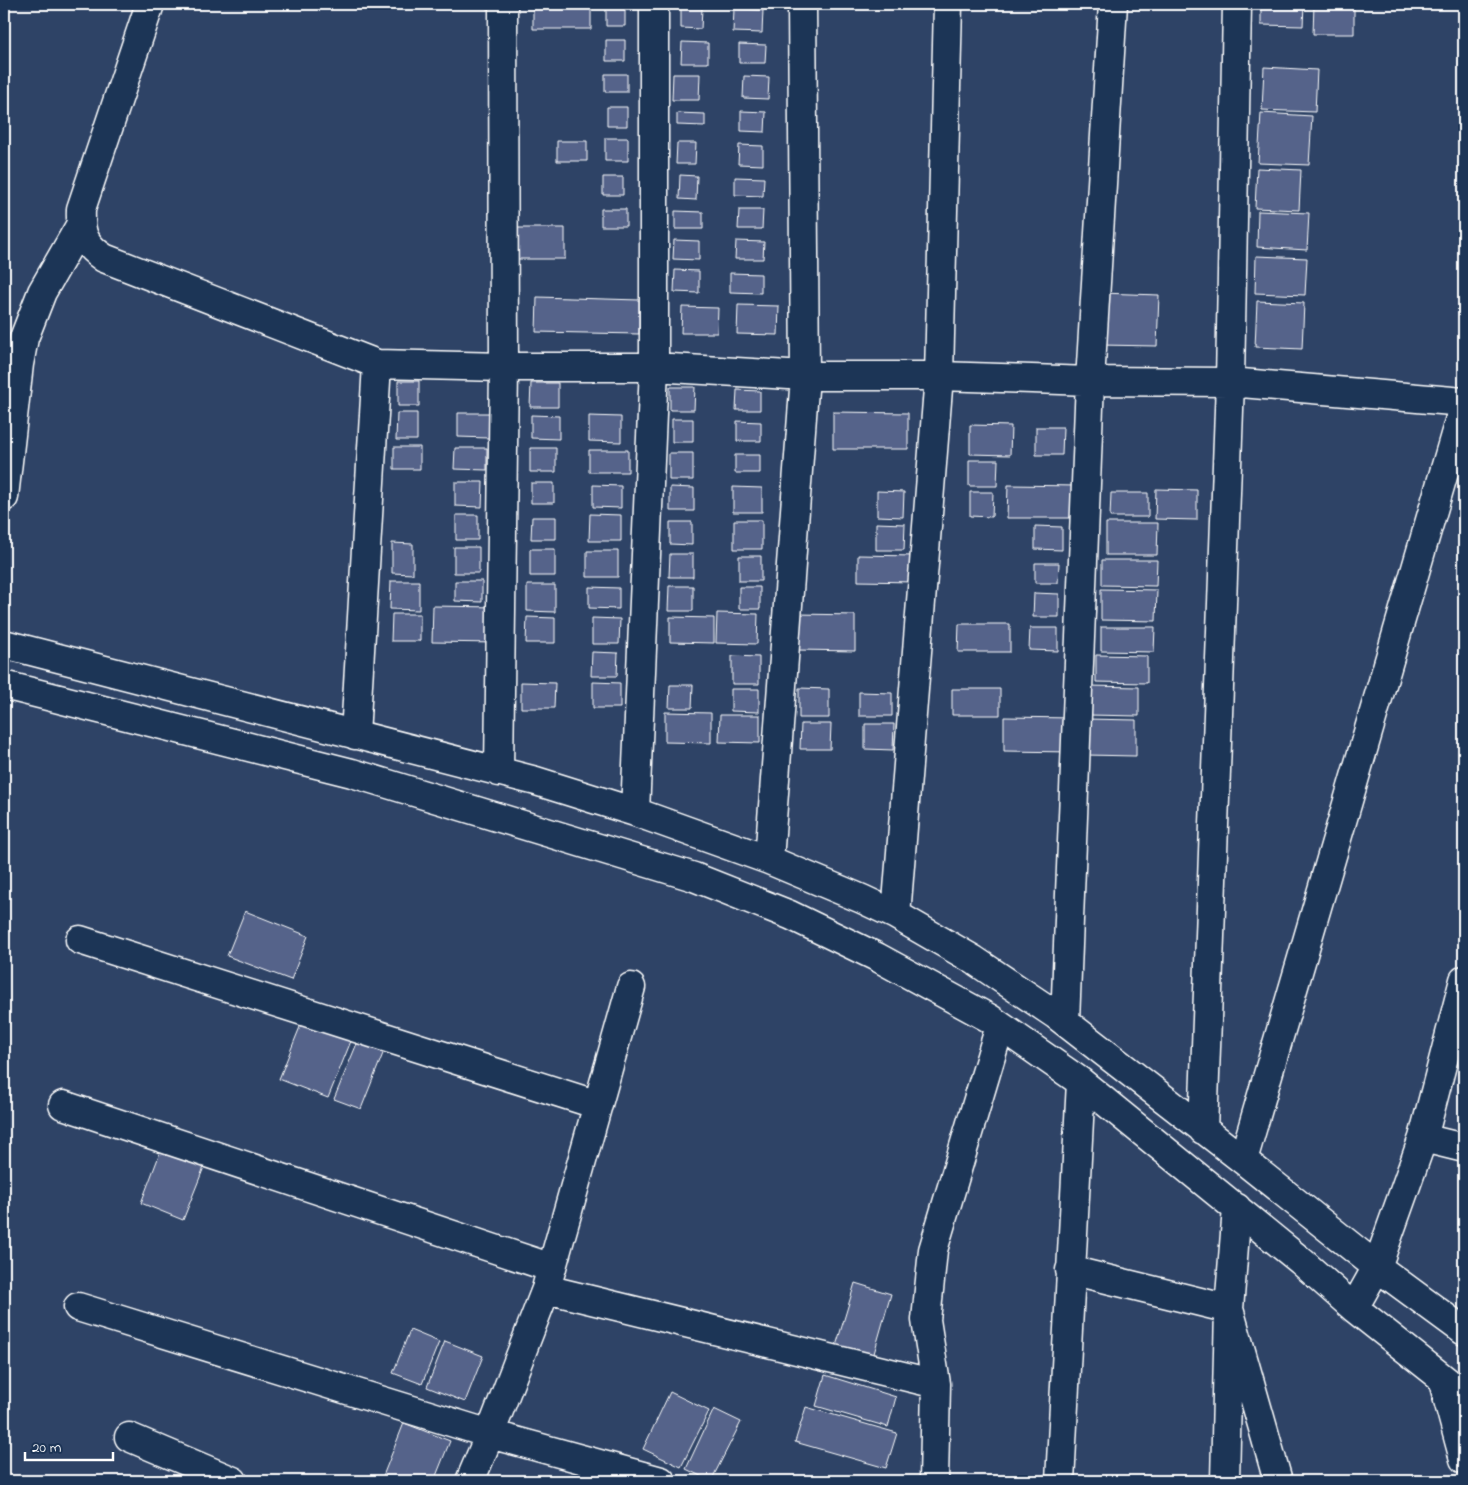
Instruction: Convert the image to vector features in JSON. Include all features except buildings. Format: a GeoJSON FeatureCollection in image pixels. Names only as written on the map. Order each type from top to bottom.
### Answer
{"type":"FeatureCollection","features":[{"type":"Feature","properties":{"kind":"street"},"geometry":{"type":"LineString","coordinates":[[150,4],[81,209],[84,239],[94,252],[104,258],[377,364],[504,367],[654,367],[805,376],[939,376],[1090,381],[1230,382],[1464,403],[1244,1160]]}},
{"type":"Feature","properties":{"kind":"street"},"geometry":{"type":"LineString","coordinates":[[499,772],[504,367],[504,4]]}},
{"type":"Feature","properties":{"kind":"street"},"geometry":{"type":"LineString","coordinates":[[635,812],[654,367],[654,4]]}},
{"type":"Feature","properties":{"kind":"street"},"geometry":{"type":"LineString","coordinates":[[769,860],[805,376],[802,4]]}},
{"type":"Feature","properties":{"kind":"street"},"geometry":{"type":"LineString","coordinates":[[896,915],[939,376],[948,4]]}},
{"type":"Feature","properties":{"kind":"street"},"geometry":{"type":"LineString","coordinates":[[1065,1022],[1090,381],[1113,4]]}},
{"type":"Feature","properties":{"kind":"street"},"geometry":{"type":"LineString","coordinates":[[1203,1130],[1230,382],[1237,4]]}},
{"type":"Feature","properties":{"kind":"street"},"geometry":{"type":"LineString","coordinates":[[4,497],[19,364],[24,338],[42,292],[81,224]]}},
{"type":"Feature","properties":{"kind":"street"},"geometry":{"type":"LineString","coordinates":[[355,735],[377,364]]}},
{"type":"Feature","properties":{"kind":"street"},"geometry":{"type":"LineString","coordinates":[[4,644],[536,781],[635,812],[769,860],[862,898],[896,915],[974,960],[1065,1022],[1244,1160],[1377,1268],[1464,1331]]}},
{"type":"Feature","properties":{"kind":"street"},"geometry":{"type":"LineString","coordinates":[[4,685],[352,773],[694,877],[790,914],[877,957],[989,1018],[1081,1082],[1301,1261],[1354,1308],[1464,1395]]}},
{"type":"Feature","properties":{"kind":"street"},"geometry":{"type":"LineString","coordinates":[[80,940],[598,1105]]}},
{"type":"Feature","properties":{"kind":"street"},"geometry":{"type":"LineString","coordinates":[[1354,1308],[1377,1268],[1423,1138],[1464,980]]}},
{"type":"Feature","properties":{"kind":"street"},"geometry":{"type":"LineString","coordinates":[[470,1481],[490,1434],[549,1279],[631,987]]}},
{"type":"Feature","properties":{"kind":"street"},"geometry":{"type":"LineString","coordinates":[[934,1481],[936,1384],[926,1320],[933,1250],[1000,1026]]}},
{"type":"Feature","properties":{"kind":"street"},"geometry":{"type":"LineString","coordinates":[[1060,1481],[1081,1082]]}},
{"type":"Feature","properties":{"kind":"street"},"geometry":{"type":"LineString","coordinates":[[63,1105],[549,1279],[936,1384]]}},
{"type":"Feature","properties":{"kind":"street"},"geometry":{"type":"LineString","coordinates":[[1423,1138],[1464,1148]]}},
{"type":"Feature","properties":{"kind":"street"},"geometry":{"type":"LineString","coordinates":[[1224,1481],[1229,1309],[1236,1208]]}},
{"type":"Feature","properties":{"kind":"street"},"geometry":{"type":"LineString","coordinates":[[1070,1270],[1229,1309]]}},
{"type":"Feature","properties":{"kind":"street"},"geometry":{"type":"LineString","coordinates":[[78,1307],[490,1434],[661,1481]]}},
{"type":"Feature","properties":{"kind":"street"},"geometry":{"type":"LineString","coordinates":[[1229,1309],[1278,1481]]}},
{"type":"Feature","properties":{"kind":"street"},"geometry":{"type":"LineString","coordinates":[[1442,1378],[1464,1459]]}},
{"type":"Feature","properties":{"kind":"street"},"geometry":{"type":"LineString","coordinates":[[129,1437],[233,1481]]}}]}
